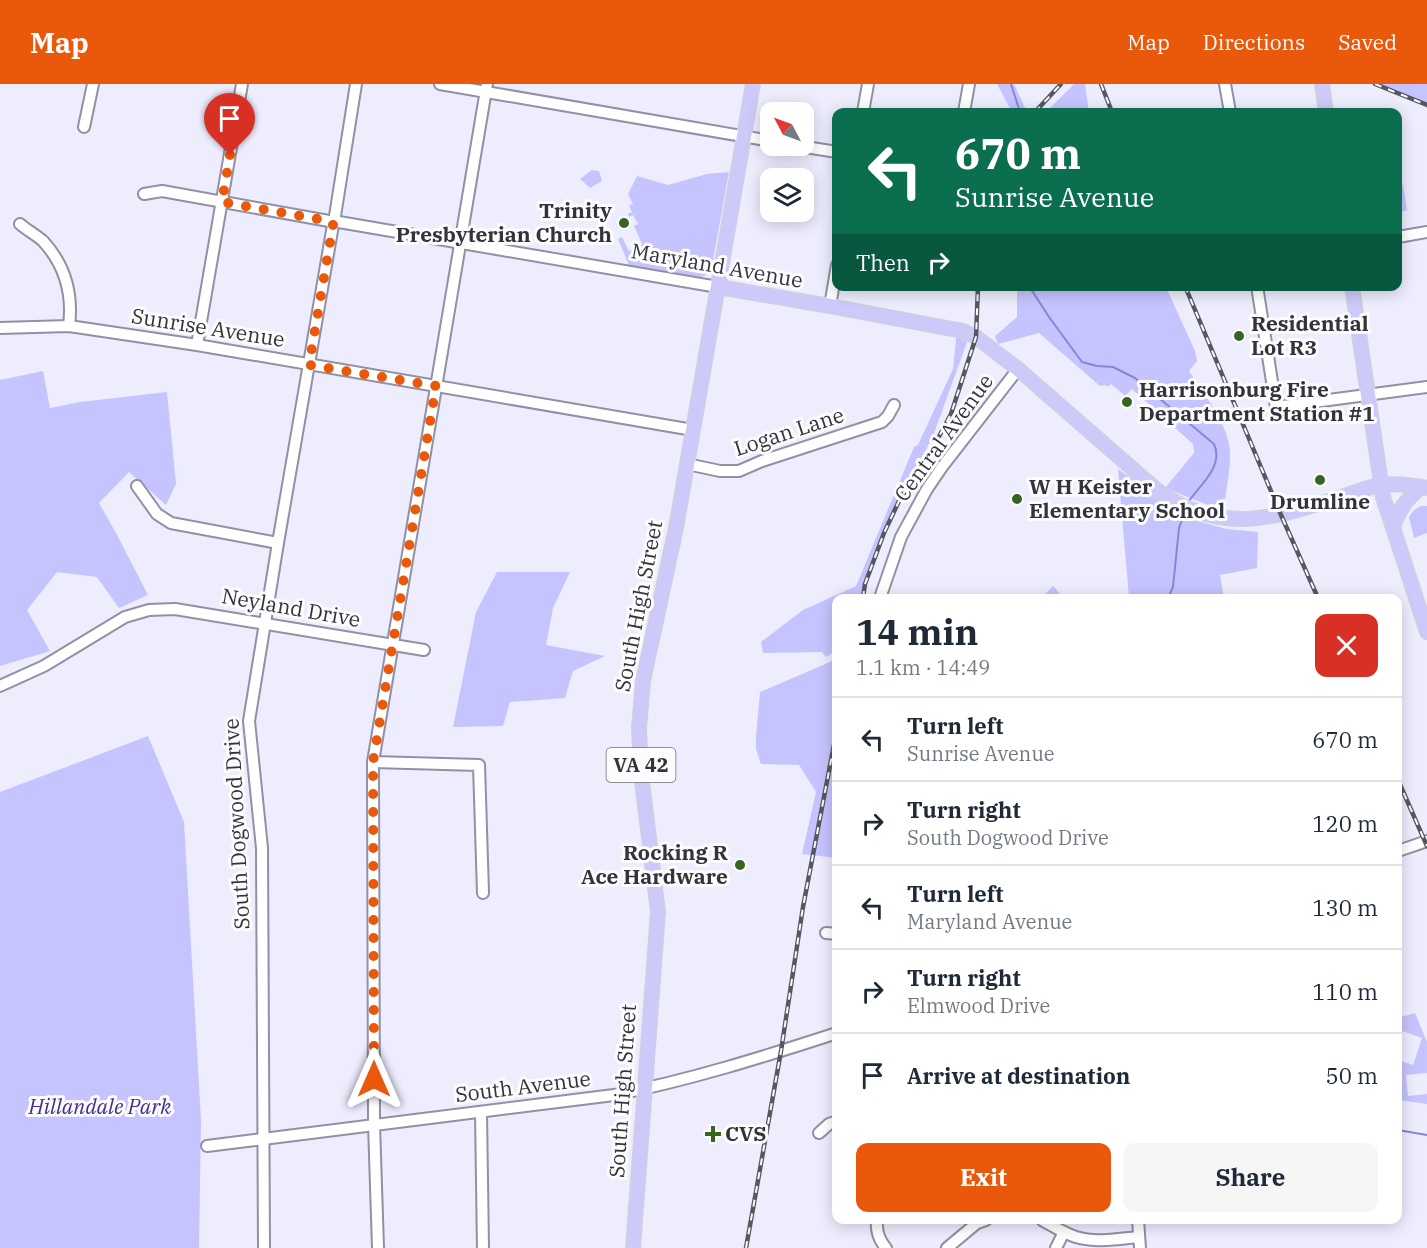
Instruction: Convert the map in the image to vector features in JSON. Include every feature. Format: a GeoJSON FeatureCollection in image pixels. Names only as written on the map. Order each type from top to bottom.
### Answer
{"type":"FeatureCollection","features":[{"type":"Feature","properties":{"kind":"main road","name":"South High Street"},"geometry":{"type":"LineString","coordinates":[[633,1248],[658,912],[641,773],[639,728],[643,681],[676,528],[753,84]]}},
{"type":"Feature","properties":{"kind":"main road"},"geometry":{"type":"LineString","coordinates":[[1322,84],[1325,108]]}},
{"type":"Feature","properties":{"kind":"main road","name":"Maryland Avenue"},"geometry":{"type":"LineString","coordinates":[[718,287],[963,331],[976,337],[1018,369],[1158,492],[1179,504],[1213,517],[1270,518],[1381,485],[1409,485],[1424,488]]}},
{"type":"Feature","properties":{"kind":"main road"},"geometry":{"type":"LineString","coordinates":[[1353,291],[1383,497],[1426,629]]}},
{"type":"Feature","properties":{"kind":"main road"},"geometry":{"type":"LineString","coordinates":[[1393,528],[1403,504],[1424,488]]}},
{"type":"Feature","properties":{"kind":"street"},"geometry":{"type":"LineString","coordinates":[[84,127],[93,84]]}},
{"type":"Feature","properties":{"kind":"street"},"geometry":{"type":"LineString","coordinates":[[197,345],[242,84]]}},
{"type":"Feature","properties":{"kind":"street","name":"South Dogwood Drive"},"geometry":{"type":"LineString","coordinates":[[264,1248],[262,848],[249,722],[356,84]]}},
{"type":"Feature","properties":{"kind":"street"},"geometry":{"type":"LineString","coordinates":[[440,84],[486,88],[760,139]]}},
{"type":"Feature","properties":{"kind":"street"},"geometry":{"type":"LineString","coordinates":[[864,108],[868,84]]}},
{"type":"Feature","properties":{"kind":"street"},"geometry":{"type":"LineString","coordinates":[[965,108],[969,84]]}},
{"type":"Feature","properties":{"kind":"street"},"geometry":{"type":"LineString","coordinates":[[1226,84],[1229,108]]}},
{"type":"Feature","properties":{"kind":"street"},"geometry":{"type":"LineString","coordinates":[[378,1248],[374,1124],[373,762],[486,88]]}},
{"type":"Feature","properties":{"kind":"street"},"geometry":{"type":"LineString","coordinates":[[814,148],[832,151]]}},
{"type":"Feature","properties":{"kind":"street","name":"Maryland Avenue"},"geometry":{"type":"LineString","coordinates":[[144,194],[162,191],[718,287]]}},
{"type":"Feature","properties":{"kind":"street"},"geometry":{"type":"LineString","coordinates":[[20,224],[42,240],[58,261],[69,288],[69,326]]}},
{"type":"Feature","properties":{"kind":"street"},"geometry":{"type":"LineString","coordinates":[[1402,236],[1427,232]]}},
{"type":"Feature","properties":{"kind":"street"},"geometry":{"type":"LineString","coordinates":[[830,306],[833,291]]}},
{"type":"Feature","properties":{"kind":"street"},"geometry":{"type":"LineString","coordinates":[[1258,291],[1277,408],[1427,387]]}},
{"type":"Feature","properties":{"kind":"street","name":"Sunrise Avenue"},"geometry":{"type":"LineString","coordinates":[[0,328],[69,326],[197,345],[693,430]]}},
{"type":"Feature","properties":{"kind":"street","name":"Central Avenue"},"geometry":{"type":"LineString","coordinates":[[881,594],[894,553],[927,489],[1018,369]]}},
{"type":"Feature","properties":{"kind":"street","name":"Logan Lane"},"geometry":{"type":"LineString","coordinates":[[687,464],[720,471],[739,471],[762,461],[882,422],[894,405]]}},
{"type":"Feature","properties":{"kind":"street"},"geometry":{"type":"LineString","coordinates":[[137,486],[157,514],[171,523],[278,543]]}},
{"type":"Feature","properties":{"kind":"street","name":"Neyland Drive"},"geometry":{"type":"LineString","coordinates":[[0,686],[44,666],[126,617],[152,609],[175,609],[424,651]]}},
{"type":"Feature","properties":{"kind":"street"},"geometry":{"type":"LineString","coordinates":[[373,762],[479,765],[483,893]]}},
{"type":"Feature","properties":{"kind":"street"},"geometry":{"type":"LineString","coordinates":[[1402,849],[1427,841]]}},
{"type":"Feature","properties":{"kind":"street","name":"South Avenue"},"geometry":{"type":"LineString","coordinates":[[207,1146],[614,1095],[715,1071],[832,1035]]}},
{"type":"Feature","properties":{"kind":"street"},"geometry":{"type":"LineString","coordinates":[[481,1112],[483,1248]]}},
{"type":"Feature","properties":{"kind":"street"},"geometry":{"type":"LineString","coordinates":[[819,1133],[832,1123]]}},
{"type":"Feature","properties":{"kind":"street"},"geometry":{"type":"LineString","coordinates":[[877,1224],[879,1237],[886,1248]]}},
{"type":"Feature","properties":{"kind":"street"},"geometry":{"type":"LineString","coordinates":[[947,1248],[976,1224]]}},
{"type":"Feature","properties":{"kind":"street"},"geometry":{"type":"LineString","coordinates":[[1049,1224],[1078,1238],[1139,1243],[1138,1224]]}},
{"type":"Feature","properties":{"kind":"street"},"geometry":{"type":"LineString","coordinates":[[1056,1248],[1064,1232]]}},
{"type":"Feature","properties":{"kind":"green space"},"geometry":{"type":"Polygon","coordinates":[[[997,84],[1014,84],[1025,108],[1010,108],[997,84]]]}},
{"type":"Feature","properties":{"kind":"green space"},"geometry":{"type":"Polygon","coordinates":[[[1074,84],[1085,84],[1088,108],[1050,108],[1074,84]]]}},
{"type":"Feature","properties":{"kind":"green space"},"geometry":{"type":"Polygon","coordinates":[[[1375,84],[1427,84],[1427,105],[1375,84]]]}},
{"type":"Feature","properties":{"kind":"green space"},"geometry":{"type":"Polygon","coordinates":[[[592,170],[599,171],[602,181],[590,188],[580,179],[592,170]]]}},
{"type":"Feature","properties":{"kind":"green space"},"geometry":{"type":"Polygon","coordinates":[[[729,172],[711,271],[708,274],[701,277],[629,265],[618,239],[622,237],[629,251],[642,244],[634,226],[638,224],[633,215],[629,217],[628,214],[632,212],[629,205],[633,204],[628,194],[637,176],[668,185],[707,174],[729,172]]]}},
{"type":"Feature","properties":{"kind":"green space"},"geometry":{"type":"Polygon","coordinates":[[[1402,185],[1407,210],[1402,212],[1402,185]]]}},
{"type":"Feature","properties":{"kind":"green space"},"geometry":{"type":"Polygon","coordinates":[[[1017,291],[1168,291],[1195,351],[1197,361],[1189,371],[1221,421],[1229,443],[1229,468],[1223,511],[1165,488],[1194,453],[1193,444],[1132,389],[1125,396],[1111,384],[1108,387],[1100,386],[1039,333],[998,344],[995,336],[1017,317],[1017,291]]]}},
{"type":"Feature","properties":{"kind":"green space"},"geometry":{"type":"Polygon","coordinates":[[[957,330],[970,334],[933,436],[885,527],[865,579],[862,594],[838,594],[856,586],[914,447],[918,445],[953,369],[957,330]]]}},
{"type":"Feature","properties":{"kind":"green space"},"geometry":{"type":"Polygon","coordinates":[[[43,371],[50,408],[80,402],[167,392],[176,484],[166,505],[129,472],[99,503],[148,595],[119,608],[97,577],[57,572],[27,610],[50,651],[0,666],[0,380],[43,371]]]}},
{"type":"Feature","properties":{"kind":"green space"},"geometry":{"type":"Polygon","coordinates":[[[1118,469],[1186,518],[1227,529],[1258,532],[1257,568],[1220,575],[1223,594],[1129,594],[1118,469]]]}},
{"type":"Feature","properties":{"kind":"green space"},"geometry":{"type":"Polygon","coordinates":[[[1421,506],[1427,506],[1427,533],[1414,538],[1409,517],[1421,506]]]}},
{"type":"Feature","properties":{"kind":"green space"},"geometry":{"type":"Polygon","coordinates":[[[497,572],[570,572],[553,608],[546,645],[605,656],[573,671],[565,698],[510,702],[503,726],[453,727],[476,612],[497,572]]]}},
{"type":"Feature","properties":{"kind":"green space"},"geometry":{"type":"Polygon","coordinates":[[[1053,586],[1060,594],[1045,594],[1053,586]]]}},
{"type":"Feature","properties":{"kind":"green space"},"geometry":{"type":"Polygon","coordinates":[[[832,597],[832,653],[826,657],[822,652],[763,653],[761,642],[803,610],[832,597]]]}},
{"type":"Feature","properties":{"kind":"green space"},"geometry":{"type":"Polygon","coordinates":[[[832,661],[832,857],[802,854],[816,792],[799,765],[761,764],[756,749],[760,692],[832,661]]]}},
{"type":"Feature","properties":{"kind":"green space","name":"Hillandale Park"},"geometry":{"type":"Polygon","coordinates":[[[148,736],[184,822],[201,1120],[199,1248],[0,1248],[0,792],[148,736]]]}},
{"type":"Feature","properties":{"kind":"green space"},"geometry":{"type":"Polygon","coordinates":[[[1415,1013],[1427,1042],[1427,1073],[1406,1075],[1408,1096],[1427,1094],[1427,1104],[1402,1101],[1402,1061],[1413,1065],[1422,1038],[1402,1031],[1402,1017],[1415,1013]]]}},
{"type":"Feature","properties":{"kind":"waterway"},"geometry":{"type":"LineString","coordinates":[[1011,84],[1019,108]]}},
{"type":"Feature","properties":{"kind":"waterway"},"geometry":{"type":"LineString","coordinates":[[1032,291],[1082,362],[1113,367],[1135,378],[1214,444],[1216,452],[1214,467],[1189,501]]}},
{"type":"Feature","properties":{"kind":"waterway"},"geometry":{"type":"LineString","coordinates":[[1170,594],[1173,587],[1179,528],[1185,512]]}},
{"type":"Feature","properties":{"kind":"waterway"},"geometry":{"type":"LineString","coordinates":[[1402,1131],[1427,1135]]}},
{"type":"Feature","properties":{"kind":"railway"},"geometry":{"type":"LineString","coordinates":[[1039,108],[1061,84]]}},
{"type":"Feature","properties":{"kind":"railway"},"geometry":{"type":"LineString","coordinates":[[1101,84],[1110,108]]}},
{"type":"Feature","properties":{"kind":"railway"},"geometry":{"type":"LineString","coordinates":[[1375,84],[1427,105]]}},
{"type":"Feature","properties":{"kind":"railway"},"geometry":{"type":"LineString","coordinates":[[864,594],[865,584],[884,533],[899,501],[951,414],[976,337],[978,291]]}},
{"type":"Feature","properties":{"kind":"railway"},"geometry":{"type":"LineString","coordinates":[[1187,291],[1316,594]]}},
{"type":"Feature","properties":{"kind":"railway"},"geometry":{"type":"LineString","coordinates":[[746,1248],[781,1051],[803,907],[832,755]]}},
{"type":"Feature","properties":{"kind":"railway"},"geometry":{"type":"LineString","coordinates":[[1402,789],[1427,846]]}},
{"type":"Feature","properties":{"kind":"place","name":"Trinity Presbyterian Church"},"geometry":{"type":"Point","coordinates":[624,223]}},
{"type":"Feature","properties":{"kind":"place","name":"Residential Lot R3"},"geometry":{"type":"Point","coordinates":[1239,336]}},
{"type":"Feature","properties":{"kind":"place","name":"Harrisonburg Fire Department Station #1"},"geometry":{"type":"Point","coordinates":[1127,402]}},
{"type":"Feature","properties":{"kind":"place","name":"Drumline"},"geometry":{"type":"Point","coordinates":[1320,480]}},
{"type":"Feature","properties":{"kind":"place","name":"W H Keister Elementary School"},"geometry":{"type":"Point","coordinates":[1017,499]}},
{"type":"Feature","properties":{"kind":"place","name":"Rocking R Ace Hardware"},"geometry":{"type":"Point","coordinates":[740,865]}},
{"type":"Feature","properties":{"kind":"place","name":"CVS"},"geometry":{"type":"Point","coordinates":[713,1134]}},
{"type":"Feature","properties":{"kind":"route"},"geometry":{"type":"LineString","coordinates":[[230,155],[222,202],[329,221],[333,225],[309,365],[436,386],[373,762],[374,1079]]}}]}
